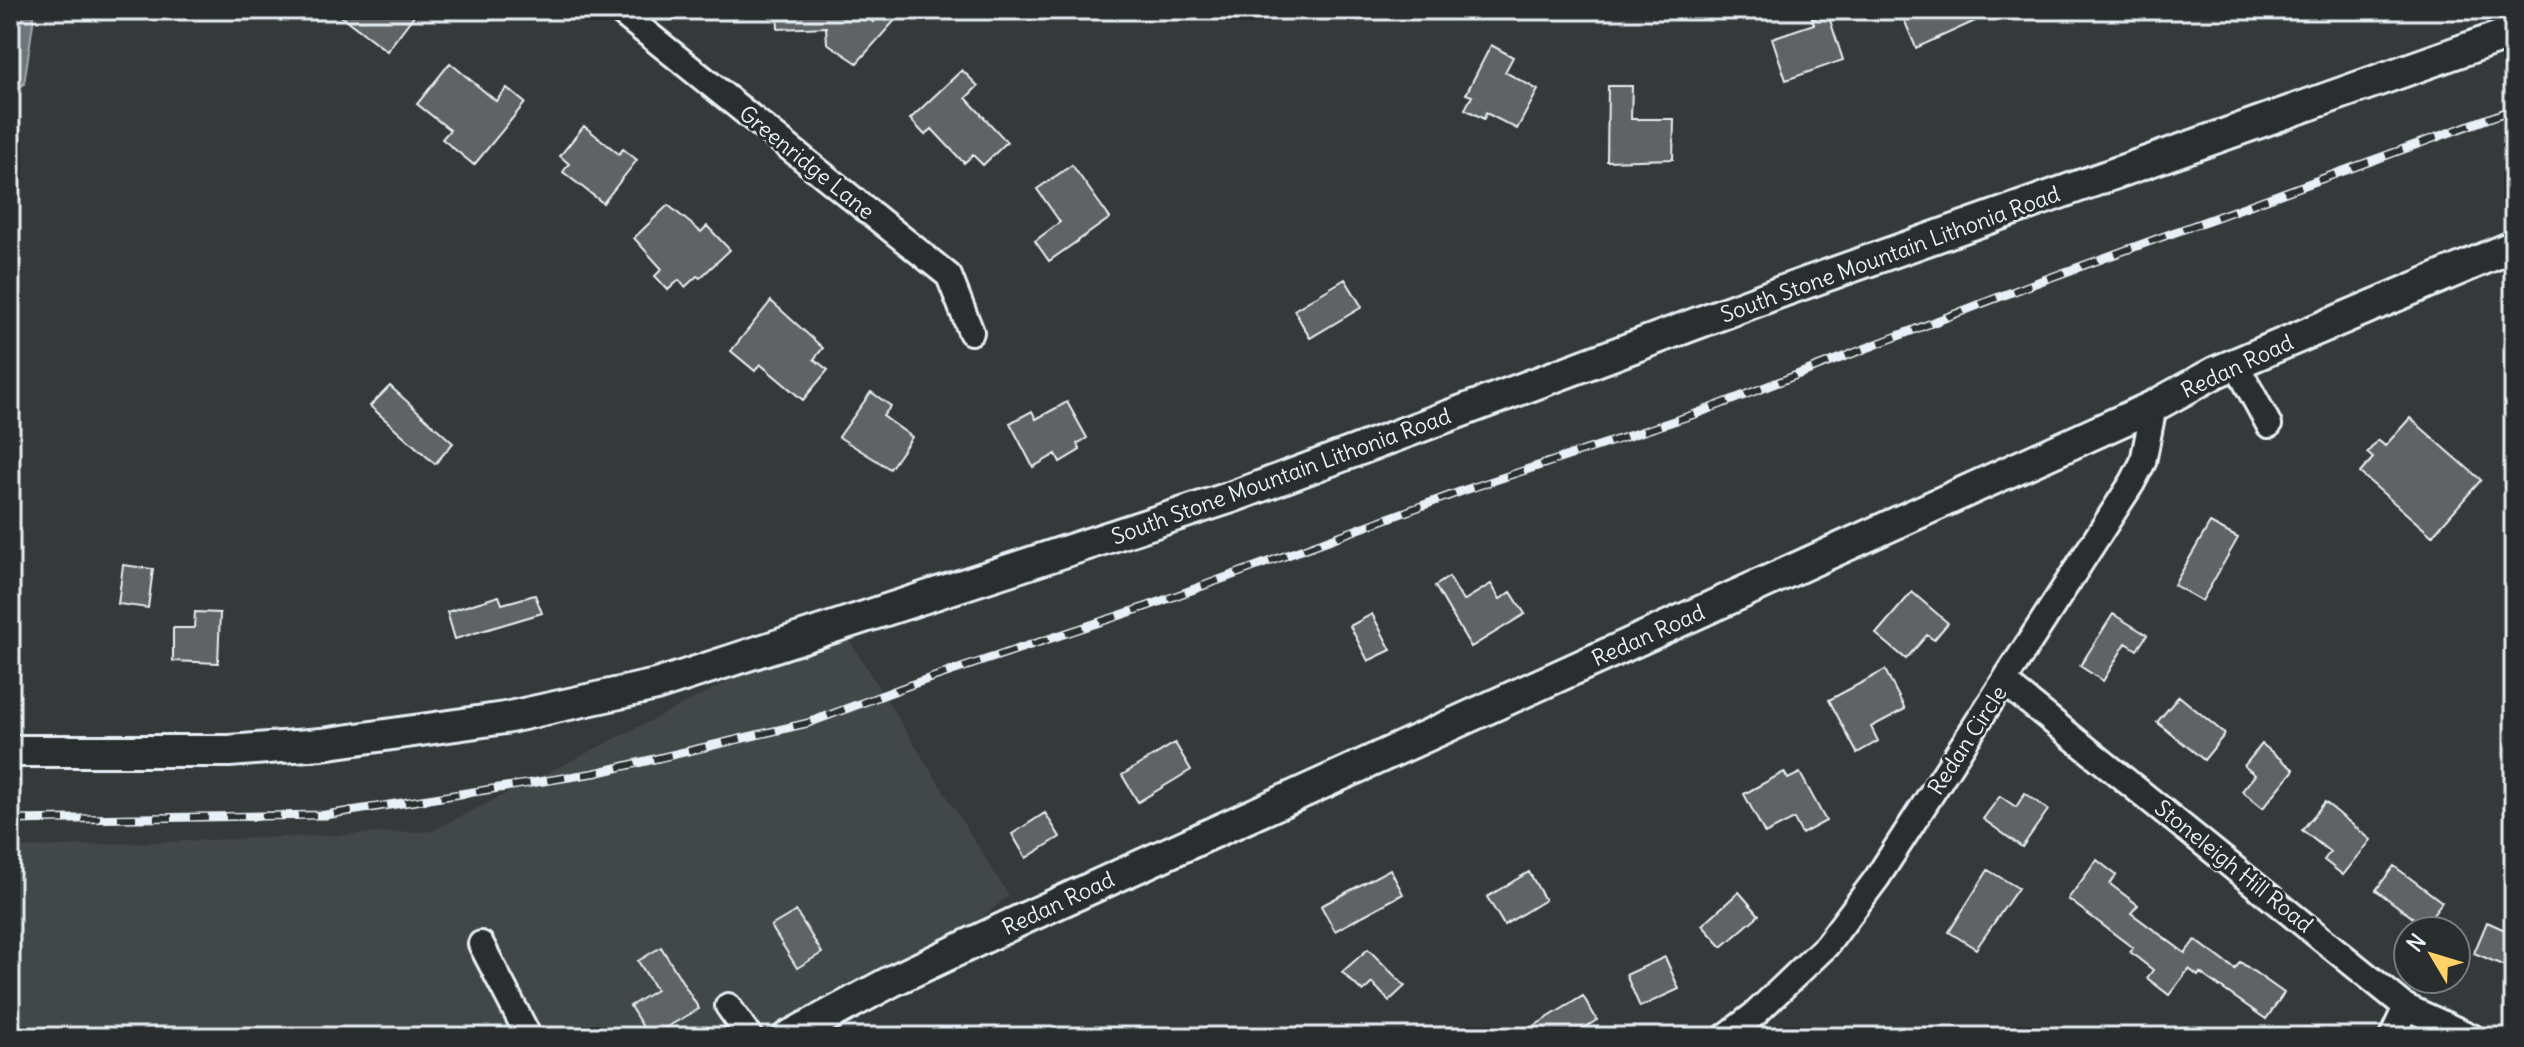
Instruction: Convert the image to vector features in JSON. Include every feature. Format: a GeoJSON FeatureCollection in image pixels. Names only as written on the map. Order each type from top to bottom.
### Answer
{"type":"FeatureCollection","features":[{"type":"Feature","properties":{"kind":"main road","name":"South Stone Mountain Lithonia Road"},"geometry":{"type":"LineString","coordinates":[[10,751],[183,752],[322,744],[505,718],[656,685],[1232,497],[1783,291],[2514,32]]}},
{"type":"Feature","properties":{"kind":"main road","name":"Redan Road"},"geometry":{"type":"LineString","coordinates":[[788,1037],[892,981],[1025,918],[2154,406],[2236,364],[2514,246]]}},
{"type":"Feature","properties":{"kind":"street","name":"Greenridge Lane"},"geometry":{"type":"LineString","coordinates":[[618,10],[949,276],[971,332]]}},
{"type":"Feature","properties":{"kind":"street"},"geometry":{"type":"LineString","coordinates":[[2236,364],[2269,425]]}},
{"type":"Feature","properties":{"kind":"street","name":"Redan Circle"},"geometry":{"type":"LineString","coordinates":[[1725,1037],[1755,1014],[1826,946],[1877,878],[2132,483],[2143,462],[2154,406]]}},
{"type":"Feature","properties":{"kind":"street","name":"Stoneleigh Hill Road"},"geometry":{"type":"LineString","coordinates":[[2004,682],[2406,1007],[2472,1037]]}},
{"type":"Feature","properties":{"kind":"street"},"geometry":{"type":"LineString","coordinates":[[481,944],[529,1037]]}},
{"type":"Feature","properties":{"kind":"street"},"geometry":{"type":"LineString","coordinates":[[728,1006],[750,1037]]}},
{"type":"Feature","properties":{"kind":"street"},"geometry":{"type":"LineString","coordinates":[[2392,1037],[2406,1007]]}},
{"type":"Feature","properties":{"kind":"shaded area"},"geometry":{"type":"Polygon","coordinates":[[[10,10],[35,10],[24,84],[11,97],[10,10]]]}},
{"type":"Feature","properties":{"kind":"shaded area"},"geometry":{"type":"Polygon","coordinates":[[[840,625],[1009,896],[833,1037],[10,1037],[10,848],[432,831],[840,625]]]}},
{"type":"Feature","properties":{"kind":"building"},"geometry":{"type":"Polygon","coordinates":[[[333,10],[418,10],[387,51],[333,10]]]}},
{"type":"Feature","properties":{"kind":"building"},"geometry":{"type":"Polygon","coordinates":[[[777,10],[859,10],[873,22],[884,10],[904,10],[857,63],[827,43],[826,27],[778,29],[777,10]]]}},
{"type":"Feature","properties":{"kind":"building"},"geometry":{"type":"Polygon","coordinates":[[[1900,10],[1997,10],[1997,11],[1916,48],[1900,10]]]}},
{"type":"Feature","properties":{"kind":"building"},"geometry":{"type":"Polygon","coordinates":[[[1828,14],[1843,60],[1786,80],[1772,38],[1814,24],[1812,19],[1828,14]]]}},
{"type":"Feature","properties":{"kind":"building"},"geometry":{"type":"Polygon","coordinates":[[[1491,45],[1513,57],[1505,72],[1538,90],[1517,129],[1486,113],[1484,119],[1465,109],[1472,96],[1466,94],[1491,45]]]}},
{"type":"Feature","properties":{"kind":"building"},"geometry":{"type":"Polygon","coordinates":[[[450,63],[496,101],[507,88],[525,103],[474,165],[442,139],[450,130],[417,104],[450,63]]]}},
{"type":"Feature","properties":{"kind":"building"},"geometry":{"type":"Polygon","coordinates":[[[962,70],[978,86],[966,98],[1007,142],[983,165],[973,155],[964,163],[932,129],[925,135],[910,119],[962,70]]]}},
{"type":"Feature","properties":{"kind":"building"},"geometry":{"type":"Polygon","coordinates":[[[1608,86],[1632,86],[1631,119],[1674,119],[1673,159],[1607,161],[1608,86]]]}},
{"type":"Feature","properties":{"kind":"building"},"geometry":{"type":"Polygon","coordinates":[[[584,126],[619,154],[623,149],[637,160],[603,203],[563,172],[569,164],[560,156],[584,126]]]}},
{"type":"Feature","properties":{"kind":"building"},"geometry":{"type":"Polygon","coordinates":[[[1072,165],[1110,218],[1049,261],[1035,241],[1060,222],[1037,189],[1072,165]]]}},
{"type":"Feature","properties":{"kind":"building"},"geometry":{"type":"Polygon","coordinates":[[[668,205],[701,232],[707,226],[730,250],[700,278],[697,276],[685,287],[679,280],[668,290],[655,276],[662,269],[634,238],[668,205]]]}},
{"type":"Feature","properties":{"kind":"building"},"geometry":{"type":"Polygon","coordinates":[[[1345,279],[1362,307],[1310,338],[1294,310],[1345,279]]]}},
{"type":"Feature","properties":{"kind":"building"},"geometry":{"type":"Polygon","coordinates":[[[771,301],[823,348],[814,359],[828,370],[803,400],[760,364],[755,371],[731,351],[771,301]]]}},
{"type":"Feature","properties":{"kind":"building"},"geometry":{"type":"Polygon","coordinates":[[[390,386],[453,443],[435,464],[370,406],[390,386]]]}},
{"type":"Feature","properties":{"kind":"building"},"geometry":{"type":"Polygon","coordinates":[[[871,392],[891,406],[883,416],[912,437],[890,469],[839,437],[871,392]]]}},
{"type":"Feature","properties":{"kind":"building"},"geometry":{"type":"Polygon","coordinates":[[[1067,402],[1087,438],[1077,444],[1080,450],[1060,462],[1056,454],[1033,467],[1010,423],[1032,411],[1036,419],[1067,402]]]}},
{"type":"Feature","properties":{"kind":"building"},"geometry":{"type":"Polygon","coordinates":[[[2410,418],[2481,480],[2432,536],[2360,473],[2373,458],[2367,453],[2378,440],[2385,446],[2410,418]]]}},
{"type":"Feature","properties":{"kind":"building"},"geometry":{"type":"Polygon","coordinates":[[[2210,523],[2238,538],[2202,601],[2174,585],[2210,523]]]}},
{"type":"Feature","properties":{"kind":"building"},"geometry":{"type":"Polygon","coordinates":[[[123,565],[153,569],[148,608],[118,604],[123,565]]]}},
{"type":"Feature","properties":{"kind":"building"},"geometry":{"type":"Polygon","coordinates":[[[1449,577],[1463,601],[1491,584],[1500,599],[1511,592],[1525,614],[1471,647],[1435,586],[1449,577]]]}},
{"type":"Feature","properties":{"kind":"building"},"geometry":{"type":"Polygon","coordinates":[[[1912,592],[1948,623],[1934,640],[1927,635],[1906,659],[1876,634],[1912,592]]]}},
{"type":"Feature","properties":{"kind":"building"},"geometry":{"type":"Polygon","coordinates":[[[535,595],[542,613],[455,639],[447,612],[499,596],[502,604],[535,595]]]}},
{"type":"Feature","properties":{"kind":"building"},"geometry":{"type":"Polygon","coordinates":[[[195,612],[220,613],[218,663],[173,661],[173,628],[194,628],[195,612]]]}},
{"type":"Feature","properties":{"kind":"building"},"geometry":{"type":"Polygon","coordinates":[[[1372,614],[1391,650],[1368,661],[1350,626],[1372,614]]]}},
{"type":"Feature","properties":{"kind":"building"},"geometry":{"type":"Polygon","coordinates":[[[2113,614],[2147,635],[2137,650],[2126,643],[2103,681],[2080,666],[2113,614]]]}},
{"type":"Feature","properties":{"kind":"building"},"geometry":{"type":"Polygon","coordinates":[[[1885,670],[1905,709],[1871,727],[1878,741],[1857,753],[1829,700],[1885,670]]]}},
{"type":"Feature","properties":{"kind":"building"},"geometry":{"type":"Polygon","coordinates":[[[2179,696],[2225,734],[2204,760],[2157,722],[2179,696]]]}},
{"type":"Feature","properties":{"kind":"building"},"geometry":{"type":"Polygon","coordinates":[[[1175,743],[1191,770],[1138,802],[1122,775],[1175,743]]]}},
{"type":"Feature","properties":{"kind":"building"},"geometry":{"type":"Polygon","coordinates":[[[2262,744],[2294,770],[2263,808],[2242,791],[2255,775],[2244,766],[2262,744]]]}},
{"type":"Feature","properties":{"kind":"building"},"geometry":{"type":"Polygon","coordinates":[[[1784,772],[1788,779],[1800,773],[1826,821],[1802,834],[1794,819],[1765,834],[1744,794],[1784,772]]]}},
{"type":"Feature","properties":{"kind":"building"},"geometry":{"type":"Polygon","coordinates":[[[2025,793],[2048,810],[2022,847],[1983,819],[2000,796],[2016,807],[2025,793]]]}},
{"type":"Feature","properties":{"kind":"building"},"geometry":{"type":"Polygon","coordinates":[[[2325,802],[2371,840],[2343,875],[2324,860],[2330,852],[2302,830],[2325,802]]]}},
{"type":"Feature","properties":{"kind":"building"},"geometry":{"type":"Polygon","coordinates":[[[1045,813],[1060,837],[1026,858],[1012,834],[1045,813]]]}},
{"type":"Feature","properties":{"kind":"building"},"geometry":{"type":"Polygon","coordinates":[[[2097,860],[2116,875],[2110,884],[2138,905],[2131,913],[2185,953],[2195,940],[2235,969],[2240,962],[2284,993],[2266,1019],[2200,973],[2198,976],[2189,969],[2169,995],[2147,978],[2153,970],[2130,952],[2133,948],[2068,899],[2097,860]]]}},
{"type":"Feature","properties":{"kind":"building"},"geometry":{"type":"Polygon","coordinates":[[[2394,866],[2442,902],[2432,915],[2409,915],[2376,890],[2394,866]]]}},
{"type":"Feature","properties":{"kind":"building"},"geometry":{"type":"Polygon","coordinates":[[[1390,869],[1403,894],[1335,931],[1321,906],[1390,869]]]}},
{"type":"Feature","properties":{"kind":"building"},"geometry":{"type":"Polygon","coordinates":[[[1988,870],[2018,888],[1976,949],[1949,932],[1988,870]]]}},
{"type":"Feature","properties":{"kind":"building"},"geometry":{"type":"Polygon","coordinates":[[[1529,872],[1545,900],[1504,925],[1487,897],[1529,872]]]}},
{"type":"Feature","properties":{"kind":"building"},"geometry":{"type":"Polygon","coordinates":[[[1739,892],[1759,915],[1722,947],[1702,925],[1739,892]]]}},
{"type":"Feature","properties":{"kind":"building"},"geometry":{"type":"Polygon","coordinates":[[[796,911],[822,953],[797,968],[771,926],[796,911]]]}},
{"type":"Feature","properties":{"kind":"building"},"geometry":{"type":"Polygon","coordinates":[[[2487,922],[2514,934],[2514,970],[2474,953],[2487,922]]]}},
{"type":"Feature","properties":{"kind":"building"},"geometry":{"type":"Polygon","coordinates":[[[661,947],[699,1009],[649,1037],[630,1006],[656,990],[638,961],[661,947]]]}},
{"type":"Feature","properties":{"kind":"building"},"geometry":{"type":"Polygon","coordinates":[[[1368,949],[1405,986],[1389,1001],[1372,983],[1363,992],[1342,972],[1368,949]]]}},
{"type":"Feature","properties":{"kind":"building"},"geometry":{"type":"Polygon","coordinates":[[[1665,957],[1679,989],[1640,1007],[1626,975],[1665,957]]]}},
{"type":"Feature","properties":{"kind":"building"},"geometry":{"type":"Polygon","coordinates":[[[1583,996],[1597,1020],[1569,1037],[1540,1037],[1534,1026],[1583,996]]]}},
{"type":"Feature","properties":{"kind":"railway"},"geometry":{"type":"LineString","coordinates":[[10,820],[325,815],[595,773],[808,723],[910,685],[1148,606],[1465,490],[1698,413],[2038,282],[2514,109]]}}]}
